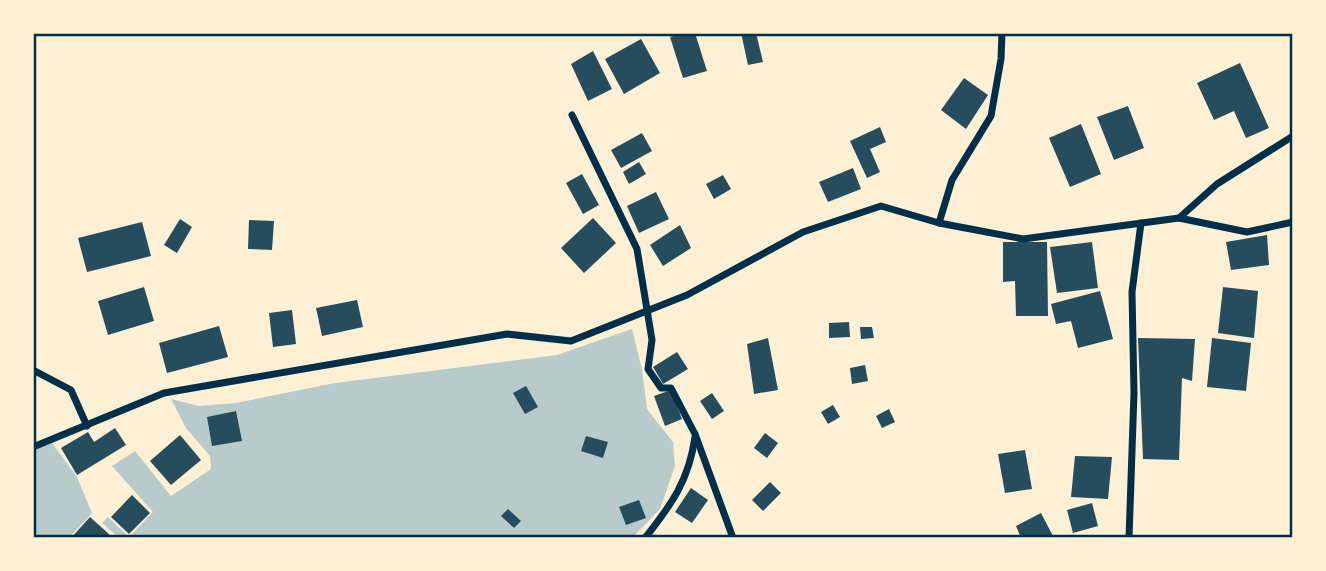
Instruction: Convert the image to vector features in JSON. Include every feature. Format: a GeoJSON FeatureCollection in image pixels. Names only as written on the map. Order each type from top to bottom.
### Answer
{"type":"FeatureCollection","features":[{"type":"Feature","properties":{"kind":"street"},"geometry":{"type":"LineString","coordinates":[[939,223],[952,180],[991,116],[1001,59],[1002,33]]}},
{"type":"Feature","properties":{"kind":"street"},"geometry":{"type":"LineString","coordinates":[[572,115],[637,249],[649,310],[652,340],[649,369],[661,388],[671,388],[695,433],[733,538]]}},
{"type":"Feature","properties":{"kind":"street"},"geometry":{"type":"LineString","coordinates":[[1179,218],[1217,184],[1293,136]]}},
{"type":"Feature","properties":{"kind":"street"},"geometry":{"type":"LineString","coordinates":[[33,447],[164,393],[507,334],[571,341],[687,295],[803,232],[881,206],[939,223],[1023,239],[1179,218],[1247,232],[1293,222]]}},
{"type":"Feature","properties":{"kind":"street"},"geometry":{"type":"LineString","coordinates":[[1130,537],[1134,393],[1132,292],[1141,223]]}},
{"type":"Feature","properties":{"kind":"street"},"geometry":{"type":"LineString","coordinates":[[33,370],[71,390],[87,426]]}},
{"type":"Feature","properties":{"kind":"street"},"geometry":{"type":"LineString","coordinates":[[645,538],[674,501],[692,460],[695,433]]}},
{"type":"Feature","properties":{"kind":"shaded area"},"geometry":{"type":"Polygon","coordinates":[[[632,329],[642,369],[647,409],[673,442],[675,466],[660,509],[632,538],[119,538],[102,523],[108,517],[129,537],[153,512],[112,466],[135,451],[171,496],[211,469],[210,456],[186,428],[171,399],[199,406],[236,403],[335,383],[557,355],[632,329]]]}},
{"type":"Feature","properties":{"kind":"shaded area"},"geometry":{"type":"Polygon","coordinates":[[[52,443],[77,477],[92,513],[69,538],[33,538],[33,450],[52,443]]]}},
{"type":"Feature","properties":{"kind":"building"},"geometry":{"type":"Polygon","coordinates":[[[695,33],[707,71],[683,78],[670,37],[695,33]]]}},
{"type":"Feature","properties":{"kind":"building"},"geometry":{"type":"Polygon","coordinates":[[[741,33],[756,33],[763,62],[748,65],[741,33]]]}},
{"type":"Feature","properties":{"kind":"building"},"geometry":{"type":"Polygon","coordinates":[[[641,39],[660,73],[624,94],[605,59],[641,39]]]}},
{"type":"Feature","properties":{"kind":"building"},"geometry":{"type":"Polygon","coordinates":[[[593,51],[612,89],[588,101],[571,64],[593,51]]]}},
{"type":"Feature","properties":{"kind":"building"},"geometry":{"type":"Polygon","coordinates":[[[1240,63],[1269,128],[1246,138],[1234,111],[1214,120],[1197,83],[1240,63]]]}},
{"type":"Feature","properties":{"kind":"building"},"geometry":{"type":"Polygon","coordinates":[[[964,78],[988,95],[966,129],[941,110],[964,78]]]}},
{"type":"Feature","properties":{"kind":"building"},"geometry":{"type":"Polygon","coordinates":[[[1128,106],[1144,148],[1114,160],[1097,117],[1128,106]]]}},
{"type":"Feature","properties":{"kind":"building"},"geometry":{"type":"Polygon","coordinates":[[[1081,124],[1101,174],[1070,187],[1049,138],[1081,124]]]}},
{"type":"Feature","properties":{"kind":"building"},"geometry":{"type":"Polygon","coordinates":[[[880,127],[886,142],[870,149],[880,172],[867,178],[850,141],[880,127]]]}},
{"type":"Feature","properties":{"kind":"building"},"geometry":{"type":"Polygon","coordinates":[[[642,133],[652,151],[621,168],[611,150],[642,133]]]}},
{"type":"Feature","properties":{"kind":"building"},"geometry":{"type":"Polygon","coordinates":[[[639,162],[646,174],[629,184],[623,172],[639,162]]]}},
{"type":"Feature","properties":{"kind":"building"},"geometry":{"type":"Polygon","coordinates":[[[853,168],[861,189],[828,202],[819,182],[853,168]]]}},
{"type":"Feature","properties":{"kind":"building"},"geometry":{"type":"Polygon","coordinates":[[[582,174],[599,205],[583,214],[566,183],[582,174]]]}},
{"type":"Feature","properties":{"kind":"building"},"geometry":{"type":"Polygon","coordinates":[[[723,175],[731,189],[714,199],[706,184],[723,175]]]}},
{"type":"Feature","properties":{"kind":"building"},"geometry":{"type":"Polygon","coordinates":[[[656,192],[669,219],[639,233],[627,206],[656,192]]]}},
{"type":"Feature","properties":{"kind":"building"},"geometry":{"type":"Polygon","coordinates":[[[593,218],[616,243],[584,273],[561,248],[593,218]]]}},
{"type":"Feature","properties":{"kind":"building"},"geometry":{"type":"Polygon","coordinates":[[[180,219],[192,227],[177,253],[164,245],[180,219]]]}},
{"type":"Feature","properties":{"kind":"building"},"geometry":{"type":"Polygon","coordinates":[[[249,220],[274,221],[272,250],[248,249],[249,220]]]}},
{"type":"Feature","properties":{"kind":"building"},"geometry":{"type":"Polygon","coordinates":[[[142,222],[151,256],[87,272],[78,238],[142,222]]]}},
{"type":"Feature","properties":{"kind":"building"},"geometry":{"type":"Polygon","coordinates":[[[680,225],[691,248],[663,266],[650,245],[680,225]]]}},
{"type":"Feature","properties":{"kind":"building"},"geometry":{"type":"Polygon","coordinates":[[[1267,235],[1269,265],[1231,270],[1226,242],[1267,235]]]}},
{"type":"Feature","properties":{"kind":"building"},"geometry":{"type":"Polygon","coordinates":[[[1003,242],[1047,242],[1048,316],[1016,316],[1015,281],[1003,282],[1003,242]]]}},
{"type":"Feature","properties":{"kind":"building"},"geometry":{"type":"Polygon","coordinates":[[[1092,242],[1098,288],[1057,293],[1050,247],[1092,242]]]}},
{"type":"Feature","properties":{"kind":"building"},"geometry":{"type":"Polygon","coordinates":[[[144,287],[154,321],[108,335],[98,301],[144,287]]]}},
{"type":"Feature","properties":{"kind":"building"},"geometry":{"type":"Polygon","coordinates":[[[1223,287],[1258,291],[1254,338],[1218,333],[1223,287]]]}},
{"type":"Feature","properties":{"kind":"building"},"geometry":{"type":"Polygon","coordinates":[[[1100,291],[1113,339],[1078,348],[1071,321],[1056,324],[1051,304],[1100,291]]]}},
{"type":"Feature","properties":{"kind":"building"},"geometry":{"type":"Polygon","coordinates":[[[357,300],[363,327],[322,336],[316,308],[357,300]]]}},
{"type":"Feature","properties":{"kind":"building"},"geometry":{"type":"Polygon","coordinates":[[[292,310],[296,344],[273,347],[269,313],[292,310]]]}},
{"type":"Feature","properties":{"kind":"building"},"geometry":{"type":"Polygon","coordinates":[[[849,322],[850,337],[829,338],[829,323],[849,322]]]}},
{"type":"Feature","properties":{"kind":"building"},"geometry":{"type":"Polygon","coordinates":[[[219,326],[228,357],[167,373],[159,343],[219,326]]]}},
{"type":"Feature","properties":{"kind":"building"},"geometry":{"type":"Polygon","coordinates":[[[860,327],[872,327],[874,338],[861,339],[860,327]]]}},
{"type":"Feature","properties":{"kind":"building"},"geometry":{"type":"Polygon","coordinates":[[[768,338],[778,390],[754,394],[747,344],[768,338]]]}},
{"type":"Feature","properties":{"kind":"building"},"geometry":{"type":"Polygon","coordinates":[[[1138,338],[1195,339],[1192,381],[1182,378],[1179,460],[1143,459],[1138,338]]]}},
{"type":"Feature","properties":{"kind":"building"},"geometry":{"type":"Polygon","coordinates":[[[1212,338],[1251,343],[1246,391],[1207,387],[1212,338]]]}},
{"type":"Feature","properties":{"kind":"building"},"geometry":{"type":"Polygon","coordinates":[[[677,352],[688,369],[663,384],[653,367],[677,352]]]}},
{"type":"Feature","properties":{"kind":"building"},"geometry":{"type":"Polygon","coordinates":[[[865,365],[868,381],[852,384],[850,368],[865,365]]]}},
{"type":"Feature","properties":{"kind":"building"},"geometry":{"type":"Polygon","coordinates":[[[526,386],[538,407],[525,414],[513,393],[526,386]]]}},
{"type":"Feature","properties":{"kind":"building"},"geometry":{"type":"Polygon","coordinates":[[[671,390],[682,419],[665,426],[654,396],[671,390]]]}},
{"type":"Feature","properties":{"kind":"building"},"geometry":{"type":"Polygon","coordinates":[[[712,393],[724,411],[712,419],[700,401],[712,393]]]}},
{"type":"Feature","properties":{"kind":"building"},"geometry":{"type":"Polygon","coordinates":[[[833,405],[840,417],[828,424],[821,412],[833,405]]]}},
{"type":"Feature","properties":{"kind":"building"},"geometry":{"type":"Polygon","coordinates":[[[889,409],[895,422],[882,428],[876,416],[889,409]]]}},
{"type":"Feature","properties":{"kind":"building"},"geometry":{"type":"Polygon","coordinates":[[[236,411],[242,441],[212,446],[207,417],[236,411]]]}},
{"type":"Feature","properties":{"kind":"building"},"geometry":{"type":"Polygon","coordinates":[[[115,428],[126,445],[77,475],[61,448],[88,432],[94,442],[115,428]]]}},
{"type":"Feature","properties":{"kind":"building"},"geometry":{"type":"Polygon","coordinates":[[[765,433],[778,443],[767,458],[754,448],[765,433]]]}},
{"type":"Feature","properties":{"kind":"building"},"geometry":{"type":"Polygon","coordinates":[[[180,435],[201,460],[171,485],[150,461],[180,435]]]}},
{"type":"Feature","properties":{"kind":"building"},"geometry":{"type":"Polygon","coordinates":[[[586,436],[608,442],[603,458],[581,451],[586,436]]]}},
{"type":"Feature","properties":{"kind":"building"},"geometry":{"type":"Polygon","coordinates":[[[1025,450],[1032,489],[1005,493],[998,454],[1025,450]]]}},
{"type":"Feature","properties":{"kind":"building"},"geometry":{"type":"Polygon","coordinates":[[[1075,456],[1112,457],[1108,499],[1071,497],[1075,456]]]}},
{"type":"Feature","properties":{"kind":"building"},"geometry":{"type":"Polygon","coordinates":[[[770,482],[781,493],[763,511],[752,500],[770,482]]]}},
{"type":"Feature","properties":{"kind":"building"},"geometry":{"type":"Polygon","coordinates":[[[691,488],[708,500],[692,523],[675,512],[691,488]]]}},
{"type":"Feature","properties":{"kind":"building"},"geometry":{"type":"Polygon","coordinates":[[[132,495],[150,513],[129,534],[111,517],[132,495]]]}},
{"type":"Feature","properties":{"kind":"building"},"geometry":{"type":"Polygon","coordinates":[[[639,500],[646,518],[626,525],[619,507],[639,500]]]}},
{"type":"Feature","properties":{"kind":"building"},"geometry":{"type":"Polygon","coordinates":[[[1092,503],[1098,526],[1073,533],[1067,510],[1092,503]]]}},
{"type":"Feature","properties":{"kind":"building"},"geometry":{"type":"Polygon","coordinates":[[[508,509],[521,521],[514,528],[501,516],[508,509]]]}},
{"type":"Feature","properties":{"kind":"building"},"geometry":{"type":"Polygon","coordinates":[[[1041,513],[1054,538],[1021,538],[1016,526],[1041,513]]]}},
{"type":"Feature","properties":{"kind":"building"},"geometry":{"type":"Polygon","coordinates":[[[90,517],[99,525],[113,538],[71,538],[90,517]]]}}]}
